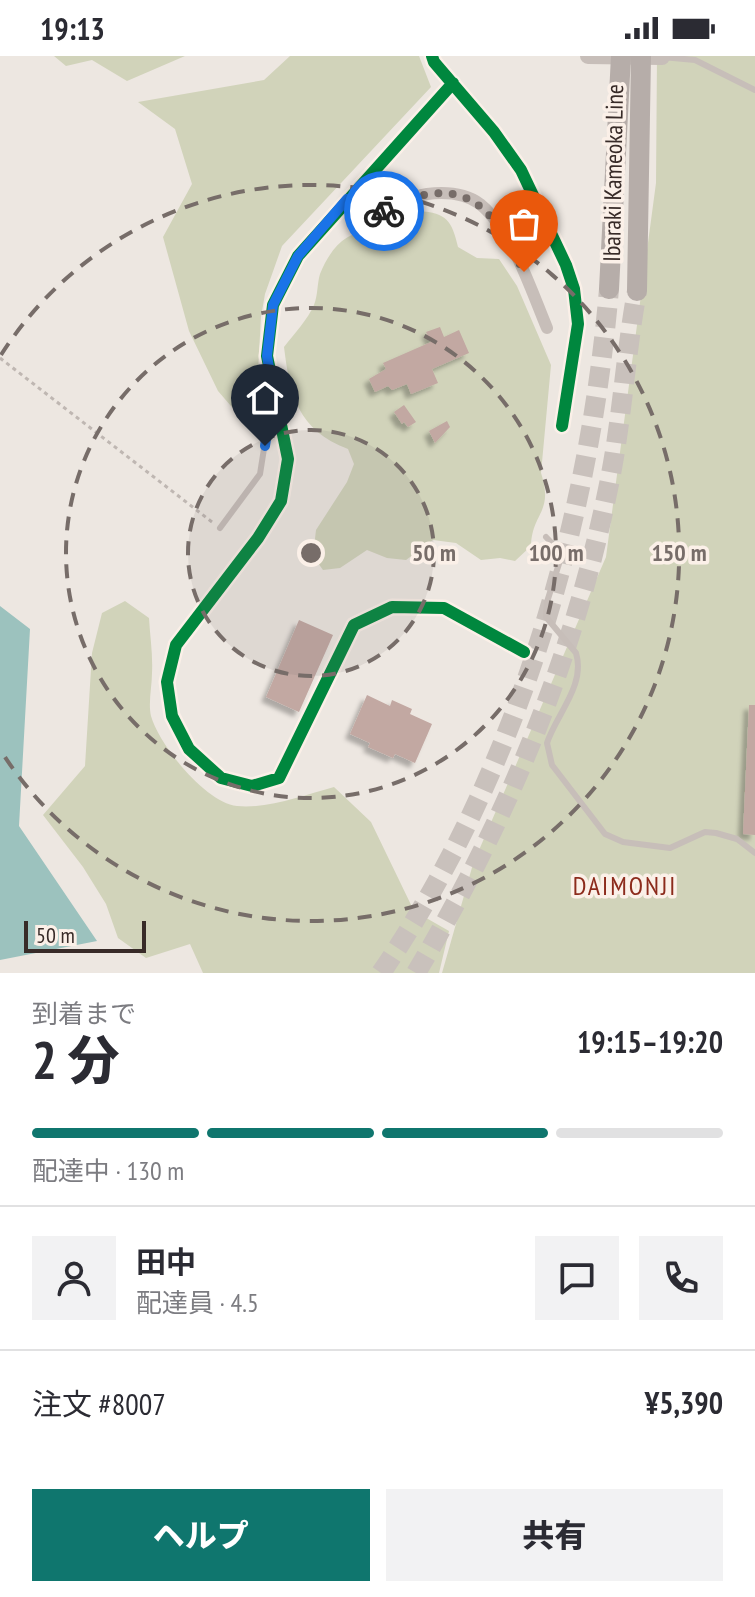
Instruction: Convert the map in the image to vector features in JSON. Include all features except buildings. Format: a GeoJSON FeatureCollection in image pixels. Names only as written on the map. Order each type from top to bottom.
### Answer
{"type":"FeatureCollection","features":[{"type":"Feature","properties":{"kind":"main road","name":"Ibaraki Kameoka Line"},"geometry":{"type":"LineString","coordinates":[[609,289],[637,63]]}},
{"type":"Feature","properties":{"kind":"main road","name":"Ibaraki Kameoka Line"},"geometry":{"type":"LineString","coordinates":[[637,63],[637,291]]}},
{"type":"Feature","properties":{"kind":"street"},"geometry":{"type":"LineString","coordinates":[[432,56],[521,170],[570,277],[578,324],[562,426]]}},
{"type":"Feature","properties":{"kind":"street"},"geometry":{"type":"LineString","coordinates":[[588,56],[637,63]]}},
{"type":"Feature","properties":{"kind":"street"},"geometry":{"type":"LineString","coordinates":[[453,83],[298,256],[273,305],[267,356],[288,459],[281,501],[258,538],[176,645],[167,682],[172,716],[189,749],[221,778],[252,786],[279,778],[354,625],[392,607],[444,608],[524,652]]}},
{"type":"Feature","properties":{"kind":"street"},"geometry":{"type":"LineString","coordinates":[[347,199],[369,214],[423,195],[450,193],[479,203],[501,229],[524,272],[547,328]]}},
{"type":"Feature","properties":{"kind":"lane"},"geometry":{"type":"LineString","coordinates":[[637,63],[695,60],[755,90]]}},
{"type":"Feature","properties":{"kind":"lane"},"geometry":{"type":"LineString","coordinates":[[220,528],[260,474],[273,391]]}},
{"type":"Feature","properties":{"kind":"lane"},"geometry":{"type":"LineString","coordinates":[[546,537],[562,554],[547,602],[546,617],[576,653],[578,660],[572,693],[547,743],[552,765],[599,828],[614,838],[670,848],[705,832],[716,833],[737,839],[755,853]]}},
{"type":"Feature","properties":{"kind":"path"},"geometry":{"type":"LineString","coordinates":[[0,358],[220,528]]}},
{"type":"Feature","properties":{"kind":"green space"},"geometry":{"type":"Polygon","coordinates":[[[54,56],[185,56],[127,81],[92,60],[66,66],[54,56]]]}},
{"type":"Feature","properties":{"kind":"green space"},"geometry":{"type":"Polygon","coordinates":[[[290,56],[419,56],[431,87],[282,246],[265,294],[261,317],[258,371],[262,389],[253,420],[243,420],[218,391],[189,331],[163,237],[192,184],[175,129],[138,102],[264,80],[290,56]]]}},
{"type":"Feature","properties":{"kind":"green space"},"geometry":{"type":"Polygon","coordinates":[[[657,56],[755,56],[755,973],[442,973],[473,864],[606,557],[656,183],[657,56]]]}},
{"type":"Feature","properties":{"kind":"green space"},"geometry":{"type":"Polygon","coordinates":[[[419,211],[447,220],[458,247],[477,258],[499,259],[517,286],[551,365],[541,473],[544,505],[531,546],[515,561],[500,558],[481,560],[456,543],[433,540],[406,560],[387,558],[367,550],[340,568],[323,570],[313,556],[316,530],[347,482],[354,464],[348,449],[331,441],[307,421],[294,396],[284,347],[311,310],[320,274],[332,251],[358,233],[381,232],[394,236],[419,211]]]}},
{"type":"Feature","properties":{"kind":"green space"},"geometry":{"type":"Polygon","coordinates":[[[125,601],[149,618],[151,716],[163,742],[185,771],[212,795],[237,806],[274,803],[334,787],[371,822],[414,911],[449,931],[439,973],[203,973],[190,944],[146,958],[118,938],[106,904],[83,867],[43,815],[85,766],[92,653],[102,613],[125,601]]]}},
{"type":"Feature","properties":{"kind":"water"},"geometry":{"type":"Polygon","coordinates":[[[0,606],[30,629],[19,826],[97,941],[0,960],[0,606]]]}},
{"type":"Feature","properties":{"kind":"tunnel"},"geometry":{"type":"LineString","coordinates":[[381,973],[429,896],[471,816],[507,732],[538,646],[564,557],[584,468],[599,378],[609,289]]}},
{"type":"Feature","properties":{"kind":"tunnel"},"geometry":{"type":"LineString","coordinates":[[416,973],[479,858],[533,739],[556,678],[576,616],[608,489],[637,291]]}},
{"type":"Feature","properties":{"kind":"cycle path"},"geometry":{"type":"LineString","coordinates":[[432,56],[521,170],[566,265],[574,289],[578,324],[562,426]]}},
{"type":"Feature","properties":{"kind":"cycle path"},"geometry":{"type":"LineString","coordinates":[[453,83],[298,256],[273,305],[267,356],[288,459],[281,501],[258,538],[176,645],[167,682],[172,716],[189,749],[221,778],[252,786],[279,778],[354,625],[392,607],[444,608],[524,652]]}},
{"type":"Feature","properties":{"kind":"way so far"},"geometry":{"type":"LineString","coordinates":[[384,211],[423,195],[450,193],[479,203],[501,229],[524,272]]}},
{"type":"Feature","properties":{"kind":"district","name":"DAIMONJI"},"geometry":{"type":"Point","coordinates":[625,885]}},
{"type":"Feature","properties":{"kind":"route"},"geometry":{"type":"LineString","coordinates":[[265,446],[273,391],[267,356],[273,305],[298,256],[347,199],[369,214],[384,211]]}}]}
